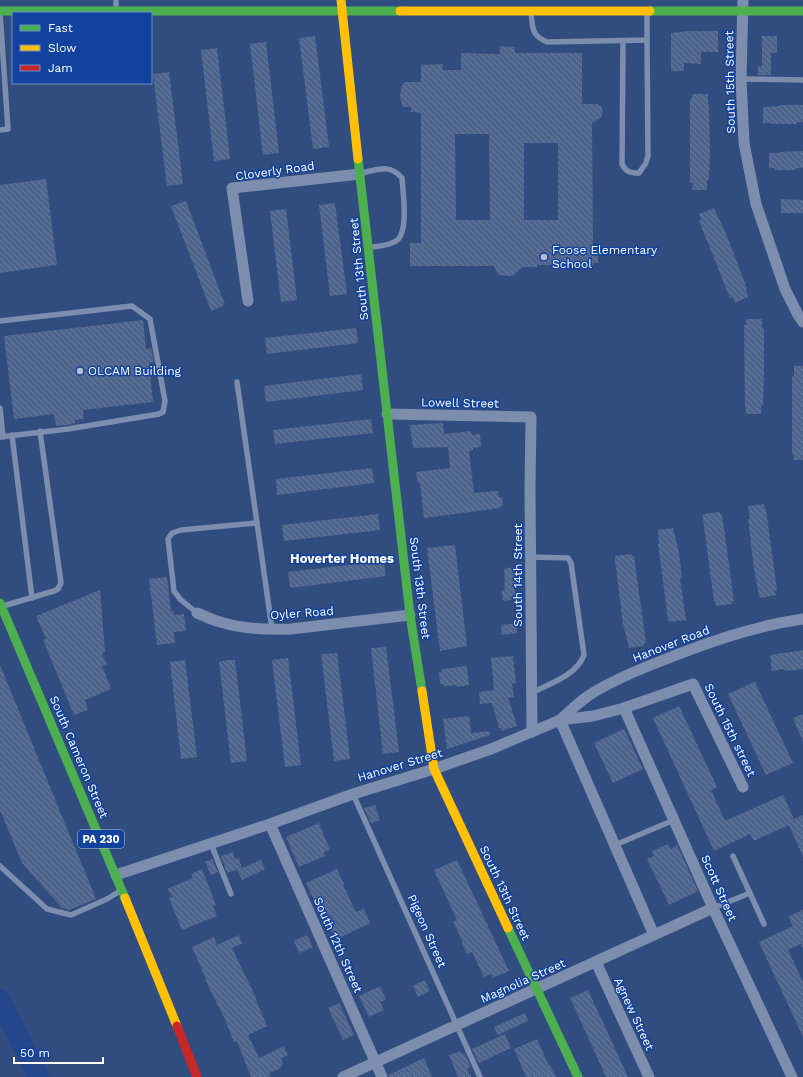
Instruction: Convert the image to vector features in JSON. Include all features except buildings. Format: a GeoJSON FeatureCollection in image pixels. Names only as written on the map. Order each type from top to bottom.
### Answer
{"type":"FeatureCollection","features":[{"type":"Feature","properties":{"kind":"main road","name":"South 13th Street"},"geometry":{"type":"LineString","coordinates":[[342,0],[368,248],[410,615],[434,769],[578,1077]]}},
{"type":"Feature","properties":{"kind":"main road"},"geometry":{"type":"LineString","coordinates":[[0,12],[116,11],[204,8],[343,11],[531,5],[647,11],[743,5],[803,11]]}},
{"type":"Feature","properties":{"kind":"main road","name":"South Cameron Street"},"geometry":{"type":"LineString","coordinates":[[0,605],[116,875],[197,1077]]}},
{"type":"Feature","properties":{"kind":"street","name":"South 15th Street"},"geometry":{"type":"LineString","coordinates":[[743,5],[741,79],[744,143],[756,204],[785,289],[798,316],[803,322]]}},
{"type":"Feature","properties":{"kind":"street","name":"Cloverly Road"},"geometry":{"type":"LineString","coordinates":[[248,301],[232,188],[360,174]]}},
{"type":"Feature","properties":{"kind":"street","name":"Lowell Street"},"geometry":{"type":"LineString","coordinates":[[387,414],[531,417]]}},
{"type":"Feature","properties":{"kind":"street","name":"South 14th Street"},"geometry":{"type":"LineString","coordinates":[[531,417],[530,557],[532,732]]}},
{"type":"Feature","properties":{"kind":"street","name":"Oyler Road"},"geometry":{"type":"LineString","coordinates":[[197,613],[220,622],[272,630],[410,615]]}},
{"type":"Feature","properties":{"kind":"street","name":"Hanover Road"},"geometry":{"type":"LineString","coordinates":[[560,720],[587,697],[608,684],[635,671],[698,646],[783,622],[803,619]]}},
{"type":"Feature","properties":{"kind":"street","name":"Hanover Street"},"geometry":{"type":"LineString","coordinates":[[116,875],[270,824],[353,794],[434,769],[491,749],[560,720],[593,716],[624,708],[693,684]]}},
{"type":"Feature","properties":{"kind":"street","name":"South 15th street"},"geometry":{"type":"LineString","coordinates":[[693,684],[743,787]]}},
{"type":"Feature","properties":{"kind":"street","name":"Scott Street"},"geometry":{"type":"LineString","coordinates":[[624,708],[792,1077]]}},
{"type":"Feature","properties":{"kind":"street"},"geometry":{"type":"LineString","coordinates":[[560,720],[654,936]]}},
{"type":"Feature","properties":{"kind":"street","name":"South 12th Street"},"geometry":{"type":"LineString","coordinates":[[270,824],[382,1077]]}},
{"type":"Feature","properties":{"kind":"street","name":"Magnolia Street"},"geometry":{"type":"LineString","coordinates":[[343,1077],[714,908]]}},
{"type":"Feature","properties":{"kind":"street","name":"Agnew Street"},"geometry":{"type":"LineString","coordinates":[[596,962],[649,1077]]}},
{"type":"Feature","properties":{"kind":"lane"},"geometry":{"type":"LineString","coordinates":[[116,0],[116,11]]}},
{"type":"Feature","properties":{"kind":"lane"},"geometry":{"type":"LineString","coordinates":[[531,5],[533,30],[537,37],[547,42],[647,40]]}},
{"type":"Feature","properties":{"kind":"lane"},"geometry":{"type":"LineString","coordinates":[[623,41],[622,164],[625,170],[631,173],[639,173],[646,163],[648,156],[647,11]]}},
{"type":"Feature","properties":{"kind":"lane"},"geometry":{"type":"LineString","coordinates":[[0,12],[8,129],[0,130]]}},
{"type":"Feature","properties":{"kind":"lane"},"geometry":{"type":"LineString","coordinates":[[741,79],[803,80]]}},
{"type":"Feature","properties":{"kind":"lane"},"geometry":{"type":"LineString","coordinates":[[360,174],[389,168],[402,178],[404,224],[402,233],[397,241],[368,248]]}},
{"type":"Feature","properties":{"kind":"lane"},"geometry":{"type":"LineString","coordinates":[[0,321],[132,306],[150,319],[165,401],[163,412],[154,415],[68,429],[40,431],[2,437],[0,408]]}},
{"type":"Feature","properties":{"kind":"lane"},"geometry":{"type":"LineString","coordinates":[[237,382],[272,630]]}},
{"type":"Feature","properties":{"kind":"lane"},"geometry":{"type":"LineString","coordinates":[[0,605],[54,592],[58,589],[61,583],[40,431]]}},
{"type":"Feature","properties":{"kind":"lane"},"geometry":{"type":"LineString","coordinates":[[12,435],[32,598]]}},
{"type":"Feature","properties":{"kind":"lane"},"geometry":{"type":"LineString","coordinates":[[197,613],[180,599],[174,590],[168,539],[172,533],[181,530],[257,523]]}},
{"type":"Feature","properties":{"kind":"lane"},"geometry":{"type":"LineString","coordinates":[[530,557],[568,558],[571,563],[584,655],[573,672],[532,693]]}},
{"type":"Feature","properties":{"kind":"lane","name":"Pigeon Street"},"geometry":{"type":"LineString","coordinates":[[353,794],[480,1077]]}},
{"type":"Feature","properties":{"kind":"lane"},"geometry":{"type":"LineString","coordinates":[[615,845],[674,820]]}},
{"type":"Feature","properties":{"kind":"lane"},"geometry":{"type":"LineString","coordinates":[[211,844],[231,894]]}},
{"type":"Feature","properties":{"kind":"lane"},"geometry":{"type":"LineString","coordinates":[[733,856],[764,924]]}},
{"type":"Feature","properties":{"kind":"lane"},"geometry":{"type":"LineString","coordinates":[[0,866],[47,909],[71,915],[107,899],[122,890]]}},
{"type":"Feature","properties":{"kind":"lane"},"geometry":{"type":"LineString","coordinates":[[714,908],[750,893]]}},
{"type":"Feature","properties":{"kind":"waterway"},"geometry":{"type":"LineString","coordinates":[[0,1000],[39,1077]]}},
{"type":"Feature","properties":{"kind":"traffic: fast"},"geometry":{"type":"LineString","coordinates":[[0,11],[400,11]]}},
{"type":"Feature","properties":{"kind":"traffic: fast"},"geometry":{"type":"LineString","coordinates":[[650,11],[803,11]]}},
{"type":"Feature","properties":{"kind":"traffic: fast"},"geometry":{"type":"LineString","coordinates":[[358,159],[410,615],[422,691]]}},
{"type":"Feature","properties":{"kind":"traffic: fast"},"geometry":{"type":"LineString","coordinates":[[0,603],[125,898]]}},
{"type":"Feature","properties":{"kind":"traffic: fast"},"geometry":{"type":"LineString","coordinates":[[508,928],[578,1077]]}},
{"type":"Feature","properties":{"kind":"traffic: slow"},"geometry":{"type":"LineString","coordinates":[[341,0],[358,159]]}},
{"type":"Feature","properties":{"kind":"traffic: slow"},"geometry":{"type":"LineString","coordinates":[[400,11],[650,11]]}},
{"type":"Feature","properties":{"kind":"traffic: slow"},"geometry":{"type":"LineString","coordinates":[[422,691],[434,769],[508,928]]}},
{"type":"Feature","properties":{"kind":"traffic: slow"},"geometry":{"type":"LineString","coordinates":[[125,898],[177,1026]]}},
{"type":"Feature","properties":{"kind":"traffic: jam"},"geometry":{"type":"LineString","coordinates":[[177,1026],[197,1077]]}},
{"type":"Feature","properties":{"kind":"place","name":"Foose Elementary School"},"geometry":{"type":"Point","coordinates":[544,257]}},
{"type":"Feature","properties":{"kind":"place","name":"OLCAM Building"},"geometry":{"type":"Point","coordinates":[80,371]}},
{"type":"Feature","properties":{"kind":"district","name":"Hoverter Homes"},"geometry":{"type":"Point","coordinates":[342,558]}}]}
